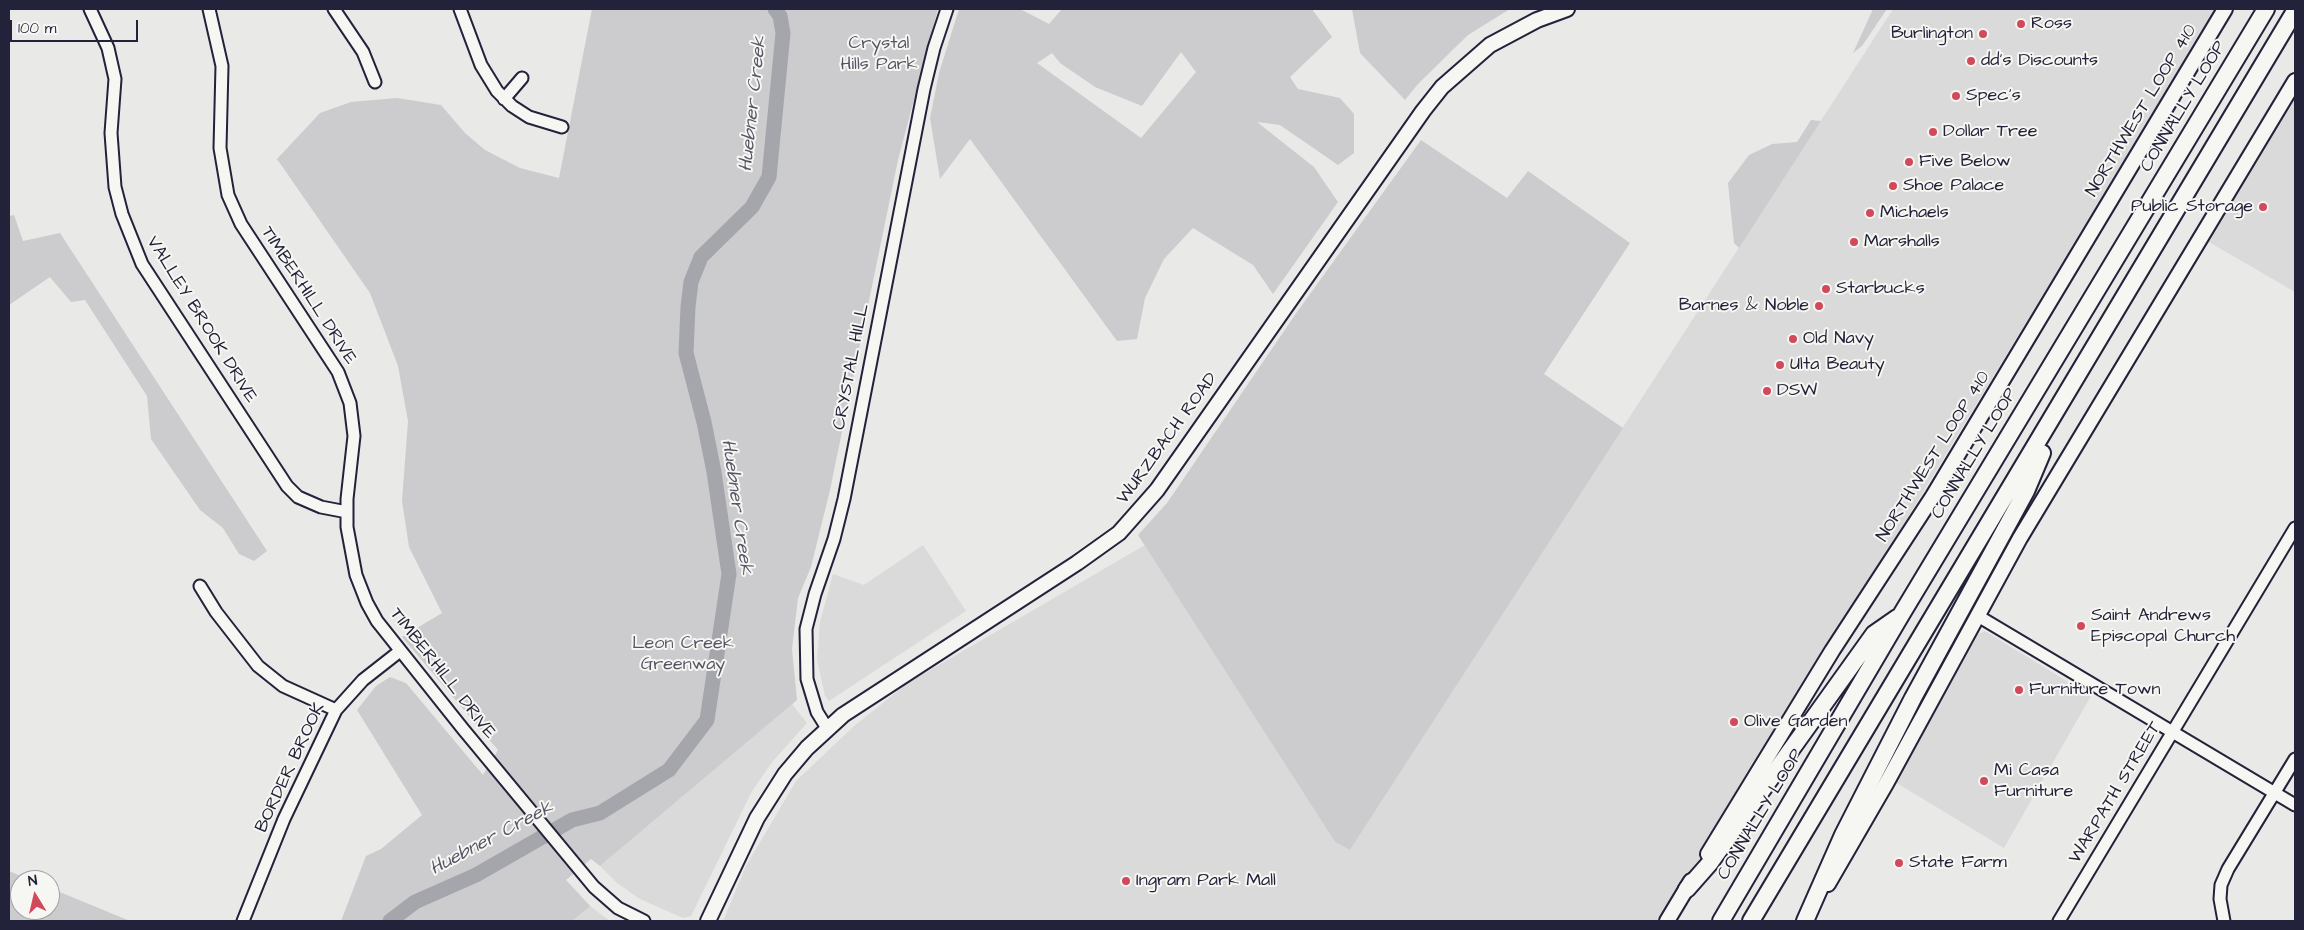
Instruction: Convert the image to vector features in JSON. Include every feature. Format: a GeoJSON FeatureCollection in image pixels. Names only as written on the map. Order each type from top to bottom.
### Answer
{"type":"FeatureCollection","features":[{"type":"Feature","properties":{"kind":"highway","name":"CONNALLY LOOP"},"geometry":{"type":"LineString","coordinates":[[1721,921],[1901,615],[2266,9]]}},
{"type":"Feature","properties":{"kind":"highway"},"geometry":{"type":"LineString","coordinates":[[1751,921],[2295,11]]}},
{"type":"Feature","properties":{"kind":"highway"},"geometry":{"type":"LineString","coordinates":[[1805,921],[1847,826],[2026,491],[2062,402]]}},
{"type":"Feature","properties":{"kind":"highway"},"geometry":{"type":"LineString","coordinates":[[1687,889],[1709,864],[1874,634],[1901,615]]}},
{"type":"Feature","properties":{"kind":"main road","name":"WURZBACH ROAD"},"geometry":{"type":"LineString","coordinates":[[708,921],[757,818],[774,790],[807,748],[826,728],[1078,563],[1119,533],[1157,490],[1423,111],[1442,87],[1490,45],[1537,20],[1567,9]]}},
{"type":"Feature","properties":{"kind":"main road","name":"NORTHWEST LOOP 410"},"geometry":{"type":"LineString","coordinates":[[1667,921],[1832,652],[1933,496],[2225,9]]}},
{"type":"Feature","properties":{"kind":"main road"},"geometry":{"type":"LineString","coordinates":[[1805,921],[1883,790],[2020,538],[2295,81]]}},
{"type":"Feature","properties":{"kind":"street","name":"VALLEY BROOK DRIVE"},"geometry":{"type":"LineString","coordinates":[[90,9],[108,48],[115,80],[112,133],[115,187],[125,222],[142,264],[287,486],[298,497],[321,507],[347,512]]}},
{"type":"Feature","properties":{"kind":"street","name":"TIMBERHILL DRIVE"},"geometry":{"type":"LineString","coordinates":[[210,9],[222,66],[220,148],[228,194],[241,224],[333,365],[350,403],[354,436],[347,512],[348,540],[356,575],[366,603],[400,651],[572,861],[606,898],[618,908],[644,921]]}},
{"type":"Feature","properties":{"kind":"street"},"geometry":{"type":"LineString","coordinates":[[334,9],[363,52],[375,82]]}},
{"type":"Feature","properties":{"kind":"street"},"geometry":{"type":"LineString","coordinates":[[460,9],[485,74],[504,99],[529,117],[562,127]]}},
{"type":"Feature","properties":{"kind":"street","name":"CRYSTAL HILL"},"geometry":{"type":"LineString","coordinates":[[826,728],[817,712],[807,679],[806,629],[815,594],[834,539],[844,499],[924,89],[934,48],[947,9]]}},
{"type":"Feature","properties":{"kind":"street"},"geometry":{"type":"LineString","coordinates":[[504,99],[522,78]]}},
{"type":"Feature","properties":{"kind":"street","name":"WARPATH STREET"},"geometry":{"type":"LineString","coordinates":[[2059,921],[2295,528]]}},
{"type":"Feature","properties":{"kind":"street"},"geometry":{"type":"LineString","coordinates":[[200,586],[216,612],[258,666],[283,686],[336,710]]}},
{"type":"Feature","properties":{"kind":"street"},"geometry":{"type":"LineString","coordinates":[[1978,616],[2295,805]]}},
{"type":"Feature","properties":{"kind":"street","name":"BORDER BROOK"},"geometry":{"type":"LineString","coordinates":[[244,921],[284,819],[336,710],[348,694],[363,680],[400,651]]}},
{"type":"Feature","properties":{"kind":"street"},"geometry":{"type":"LineString","coordinates":[[2224,921],[2220,899],[2221,885],[2228,869],[2295,759]]}},
{"type":"Feature","properties":{"kind":"shaded area"},"geometry":{"type":"Polygon","coordinates":[[[1893,9],[2216,9],[1663,921],[723,921],[746,866],[796,781],[853,727],[908,683],[1145,545],[1335,842],[1350,850],[1893,9]]]}},
{"type":"Feature","properties":{"kind":"shaded area","name":"Public Storage"},"geometry":{"type":"Polygon","coordinates":[[[2295,99],[2295,292],[2209,242],[2295,99]]]}},
{"type":"Feature","properties":{"kind":"shaded area"},"geometry":{"type":"Polygon","coordinates":[[[923,545],[966,611],[829,701],[825,696],[817,660],[820,622],[833,574],[864,585],[923,545]]]}},
{"type":"Feature","properties":{"kind":"shaded area"},"geometry":{"type":"Polygon","coordinates":[[[1985,631],[2091,696],[2004,848],[1895,782],[1978,634],[1985,631]]]}},
{"type":"Feature","properties":{"kind":"shaded area"},"geometry":{"type":"Polygon","coordinates":[[[792,704],[807,723],[773,761],[752,791],[691,916],[683,918],[640,899],[617,883],[600,866],[792,704]]]}},
{"type":"Feature","properties":{"kind":"shaded area"},"geometry":{"type":"Polygon","coordinates":[[[566,880],[590,906],[610,921],[517,921],[566,880]]]}},
{"type":"Feature","properties":{"kind":"green space"},"geometry":{"type":"Polygon","coordinates":[[[592,9],[938,9],[898,160],[830,490],[811,567],[798,598],[792,649],[797,700],[600,866],[591,859],[566,880],[590,906],[572,921],[341,921],[366,856],[381,849],[422,815],[357,710],[376,686],[390,677],[406,683],[483,775],[498,750],[402,637],[442,613],[409,547],[402,501],[408,421],[398,366],[370,293],[277,159],[320,113],[351,102],[397,98],[441,105],[465,133],[485,150],[520,168],[559,178],[592,9]]]}},
{"type":"Feature","properties":{"kind":"green space"},"geometry":{"type":"Polygon","coordinates":[[[959,9],[1020,9],[1049,24],[1062,9],[1312,9],[1332,37],[1290,77],[1298,89],[1340,98],[1354,114],[1354,153],[1338,165],[1280,125],[1257,122],[1314,167],[1338,202],[1273,294],[1253,265],[1193,228],[1164,259],[1145,298],[1137,339],[1117,341],[970,139],[940,179],[930,118],[939,73],[959,9]],[[1181,52],[1142,106],[1095,87],[1060,63],[1052,53],[1037,63],[1141,138],[1196,72],[1181,52]]]}},
{"type":"Feature","properties":{"kind":"green space"},"geometry":{"type":"Polygon","coordinates":[[[1352,9],[1510,9],[1468,35],[1418,84],[1405,100],[1360,53],[1352,9]]]}},
{"type":"Feature","properties":{"kind":"green space"},"geometry":{"type":"Polygon","coordinates":[[[1873,9],[1887,9],[1862,46],[1853,53],[1873,9]]]}},
{"type":"Feature","properties":{"kind":"green space"},"geometry":{"type":"Polygon","coordinates":[[[1811,120],[1821,121],[1739,248],[1734,243],[1728,183],[1749,155],[1772,144],[1797,142],[1811,120]]]}},
{"type":"Feature","properties":{"kind":"green space"},"geometry":{"type":"Polygon","coordinates":[[[1421,140],[1507,198],[1528,171],[1630,243],[1544,374],[1623,428],[1350,850],[1335,842],[1138,535],[1167,503],[1297,312],[1421,140]]]}},
{"type":"Feature","properties":{"kind":"green space"},"geometry":{"type":"Polygon","coordinates":[[[14,215],[23,241],[60,233],[267,551],[254,561],[239,554],[223,528],[200,510],[151,439],[147,396],[85,300],[71,302],[50,277],[9,305],[9,216],[14,215]]]}},
{"type":"Feature","properties":{"kind":"green space"},"geometry":{"type":"Polygon","coordinates":[[[9,871],[10,920],[60,920],[60,892],[130,921],[9,921],[9,871]]]}},
{"type":"Feature","properties":{"kind":"waterway","name":"Huebner Creek"},"geometry":{"type":"LineString","coordinates":[[390,921],[415,902],[476,875],[572,820],[600,813],[669,770],[707,720],[729,574],[714,472],[704,422],[686,353],[688,307],[691,282],[701,257],[752,207],[769,177],[783,33],[780,16],[775,9]]}},
{"type":"Feature","properties":{"kind":"place","name":"Ross"},"geometry":{"type":"Point","coordinates":[2021,24]}},
{"type":"Feature","properties":{"kind":"place","name":"Burlington"},"geometry":{"type":"Point","coordinates":[1983,34]}},
{"type":"Feature","properties":{"kind":"place","name":"dd's Discounts"},"geometry":{"type":"Point","coordinates":[1971,61]}},
{"type":"Feature","properties":{"kind":"place","name":"Spec's"},"geometry":{"type":"Point","coordinates":[1956,96]}},
{"type":"Feature","properties":{"kind":"place","name":"Dollar Tree"},"geometry":{"type":"Point","coordinates":[1933,132]}},
{"type":"Feature","properties":{"kind":"place","name":"Five Below"},"geometry":{"type":"Point","coordinates":[1909,162]}},
{"type":"Feature","properties":{"kind":"place","name":"Shoe Palace"},"geometry":{"type":"Point","coordinates":[1893,186]}},
{"type":"Feature","properties":{"kind":"place","name":"Public Storage"},"geometry":{"type":"Point","coordinates":[2263,207]}},
{"type":"Feature","properties":{"kind":"place","name":"Michaels"},"geometry":{"type":"Point","coordinates":[1870,213]}},
{"type":"Feature","properties":{"kind":"place","name":"Marshalls"},"geometry":{"type":"Point","coordinates":[1854,242]}},
{"type":"Feature","properties":{"kind":"place","name":"Starbucks"},"geometry":{"type":"Point","coordinates":[1826,289]}},
{"type":"Feature","properties":{"kind":"place","name":"Barnes & Noble"},"geometry":{"type":"Point","coordinates":[1819,306]}},
{"type":"Feature","properties":{"kind":"place","name":"Old Navy"},"geometry":{"type":"Point","coordinates":[1793,339]}},
{"type":"Feature","properties":{"kind":"place","name":"Ulta Beauty"},"geometry":{"type":"Point","coordinates":[1780,365]}},
{"type":"Feature","properties":{"kind":"place","name":"DSW"},"geometry":{"type":"Point","coordinates":[1767,391]}},
{"type":"Feature","properties":{"kind":"place","name":"Saint Andrews Episcopal Church"},"geometry":{"type":"Point","coordinates":[2081,626]}},
{"type":"Feature","properties":{"kind":"place","name":"Furniture Town"},"geometry":{"type":"Point","coordinates":[2019,690]}},
{"type":"Feature","properties":{"kind":"place","name":"Olive Garden"},"geometry":{"type":"Point","coordinates":[1734,722]}},
{"type":"Feature","properties":{"kind":"place","name":"Mi Casa Furniture"},"geometry":{"type":"Point","coordinates":[1984,781]}},
{"type":"Feature","properties":{"kind":"place","name":"State Farm"},"geometry":{"type":"Point","coordinates":[1899,863]}},
{"type":"Feature","properties":{"kind":"place","name":"Ingram Park Mall"},"geometry":{"type":"Point","coordinates":[1126,881]}},
{"type":"Feature","properties":{"kind":"park label","name":"Crystal Hills Park"},"geometry":{"type":"Point","coordinates":[879,54]}},
{"type":"Feature","properties":{"kind":"park label","name":"Leon Creek Greenway"},"geometry":{"type":"Point","coordinates":[683,654]}}]}
